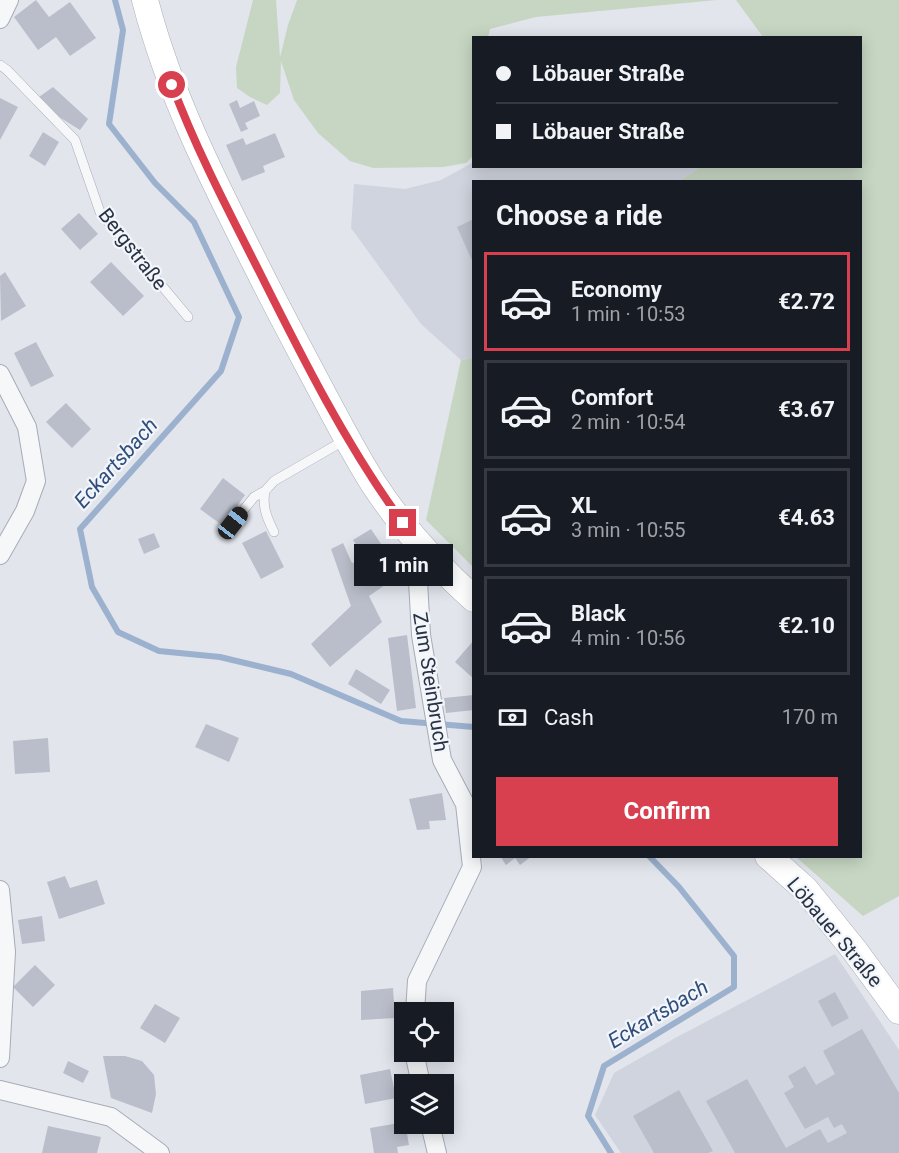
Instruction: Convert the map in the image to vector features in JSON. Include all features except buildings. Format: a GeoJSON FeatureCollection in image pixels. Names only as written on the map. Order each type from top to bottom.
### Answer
{"type":"FeatureCollection","features":[{"type":"Feature","properties":{"kind":"main road"},"geometry":{"type":"LineString","coordinates":[[145,0],[178,101],[219,192],[348,438],[374,483],[424,550],[472,597]]}},
{"type":"Feature","properties":{"kind":"main road","name":"Löbauer Straße"},"geometry":{"type":"LineString","coordinates":[[770,858],[805,889],[899,1011]]}},
{"type":"Feature","properties":{"kind":"street"},"geometry":{"type":"LineString","coordinates":[[0,19],[9,0]]}},
{"type":"Feature","properties":{"kind":"street"},"geometry":{"type":"LineString","coordinates":[[0,374],[27,427],[36,481],[25,511],[0,555]]}},
{"type":"Feature","properties":{"kind":"street","name":"Zum Steinbruch"},"geometry":{"type":"LineString","coordinates":[[416,1002],[417,981],[472,867],[465,804],[442,760],[421,635],[418,581],[424,550]]}},
{"type":"Feature","properties":{"kind":"street"},"geometry":{"type":"LineString","coordinates":[[0,890],[6,952],[0,1058]]}},
{"type":"Feature","properties":{"kind":"street"},"geometry":{"type":"LineString","coordinates":[[0,1090],[111,1117],[160,1153]]}},
{"type":"Feature","properties":{"kind":"street"},"geometry":{"type":"LineString","coordinates":[[432,1134],[437,1153]]}},
{"type":"Feature","properties":{"kind":"lane","name":"Bergstraße"},"geometry":{"type":"LineString","coordinates":[[0,66],[8,70],[75,140],[99,212],[188,317]]}},
{"type":"Feature","properties":{"kind":"lane"},"geometry":{"type":"LineString","coordinates":[[233,523],[254,497],[265,491],[274,481],[348,438]]}},
{"type":"Feature","properties":{"kind":"lane"},"geometry":{"type":"LineString","coordinates":[[265,491],[263,501],[265,514],[274,532]]}},
{"type":"Feature","properties":{"kind":"shaded area"},"geometry":{"type":"Polygon","coordinates":[[[472,163],[472,168],[699,168],[681,180],[472,180],[472,358],[461,360],[421,324],[351,228],[354,184],[405,189],[441,180],[472,163]]]}},
{"type":"Feature","properties":{"kind":"shaded area"},"geometry":{"type":"Polygon","coordinates":[[[835,954],[899,1050],[899,1153],[621,1153],[595,1115],[614,1073],[677,1037],[835,954]]]}},
{"type":"Feature","properties":{"kind":"green space"},"geometry":{"type":"Polygon","coordinates":[[[253,0],[276,0],[280,57],[297,0],[717,0],[536,17],[490,29],[488,36],[472,36],[472,157],[466,163],[443,167],[373,168],[350,161],[318,133],[294,100],[281,61],[280,93],[267,105],[237,88],[236,67],[253,0]]]}},
{"type":"Feature","properties":{"kind":"green space"},"geometry":{"type":"Polygon","coordinates":[[[736,0],[899,0],[899,896],[863,916],[797,858],[862,858],[862,180],[681,180],[699,168],[862,168],[862,36],[762,36],[736,0]]]}},
{"type":"Feature","properties":{"kind":"green space"},"geometry":{"type":"Polygon","coordinates":[[[472,358],[472,566],[426,520],[461,360],[472,358]]]}},
{"type":"Feature","properties":{"kind":"waterway","name":"Eckartsbach"},"geometry":{"type":"LineString","coordinates":[[115,0],[123,30],[109,124],[155,183],[194,222],[239,317],[221,371],[80,529],[92,587],[118,632],[159,651],[220,657],[291,674],[401,721],[472,727]]}},
{"type":"Feature","properties":{"kind":"waterway","name":"Eckartsbach"},"geometry":{"type":"LineString","coordinates":[[611,1153],[588,1116],[604,1066],[734,987],[734,956],[679,887],[651,858]]}},
{"type":"Feature","properties":{"kind":"route"},"geometry":{"type":"LineString","coordinates":[[172,85],[219,192],[278,308],[365,468],[403,523]]}}]}
